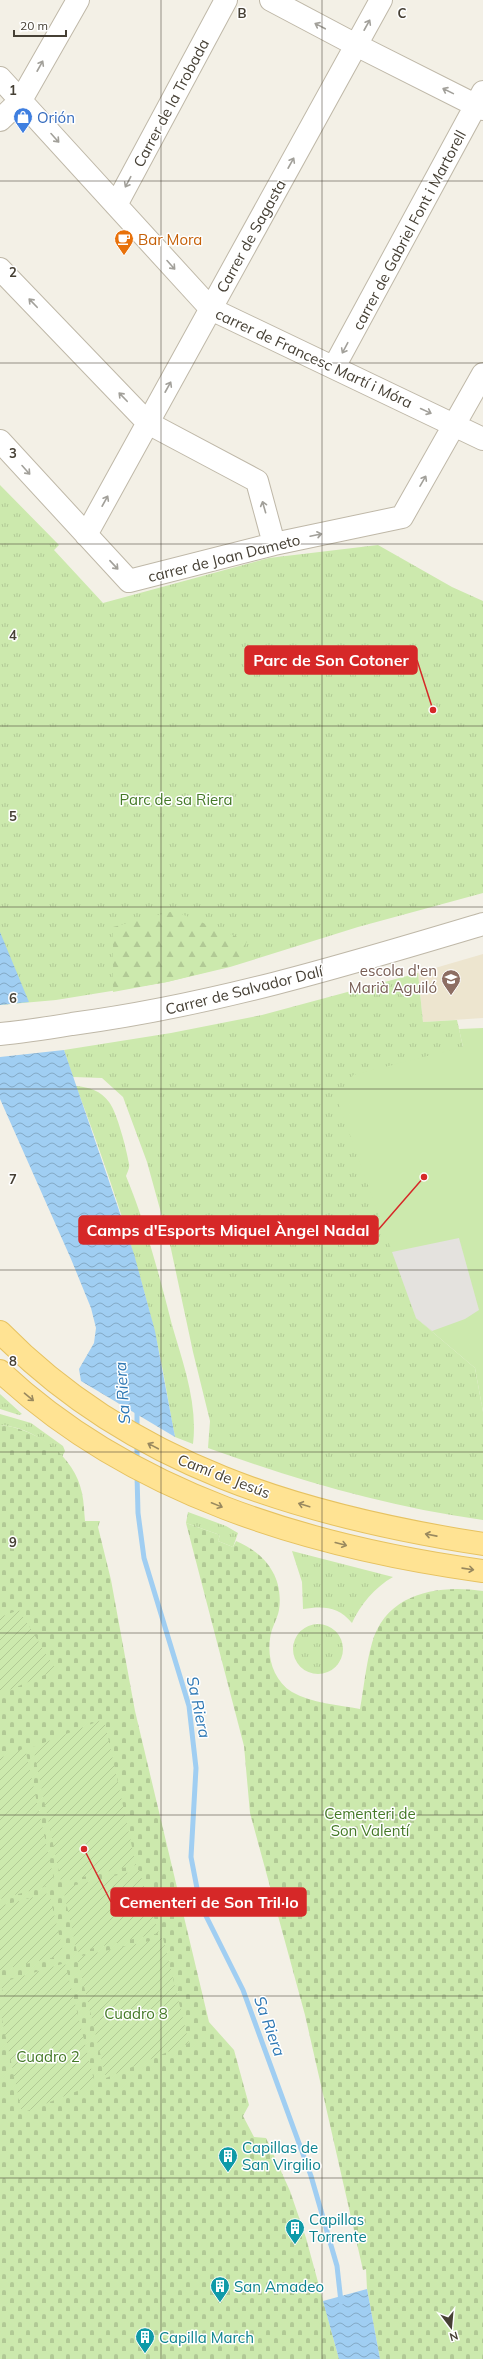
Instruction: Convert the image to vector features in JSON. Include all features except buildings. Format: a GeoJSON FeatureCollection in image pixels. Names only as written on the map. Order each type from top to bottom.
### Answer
{"type":"FeatureCollection","features":[{"type":"Feature","properties":{"kind":"main road","name":"Camí de Jesús"},"geometry":{"type":"LineString","coordinates":[[0,1332],[35,1366],[80,1402],[136,1438],[188,1464],[257,1490],[332,1513],[400,1529],[483,1544]]}},
{"type":"Feature","properties":{"kind":"main road","name":"Camí de Jesús"},"geometry":{"type":"LineString","coordinates":[[0,1371],[44,1410],[102,1449],[181,1491],[244,1515],[343,1545],[419,1562],[483,1572]]}},
{"type":"Feature","properties":{"kind":"street"},"geometry":{"type":"LineString","coordinates":[[0,120],[21,100],[78,0]]}},
{"type":"Feature","properties":{"kind":"street","name":"Carrer de la Trobada"},"geometry":{"type":"LineString","coordinates":[[116,205],[226,0]]}},
{"type":"Feature","properties":{"kind":"street"},"geometry":{"type":"LineString","coordinates":[[271,0],[356,45],[481,102]]}},
{"type":"Feature","properties":{"kind":"street","name":"Carrer de Sagasta"},"geometry":{"type":"LineString","coordinates":[[86,535],[381,0]]}},
{"type":"Feature","properties":{"kind":"street","name":"carrer de Francesc Martí i Móra"},"geometry":{"type":"LineString","coordinates":[[0,78],[211,309],[483,439]]}},
{"type":"Feature","properties":{"kind":"street","name":"carrer de Gabriel Font i Martorell"},"geometry":{"type":"LineString","coordinates":[[334,367],[481,102]]}},
{"type":"Feature","properties":{"kind":"street"},"geometry":{"type":"LineString","coordinates":[[0,269],[148,423],[257,482],[274,544]]}},
{"type":"Feature","properties":{"kind":"street","name":"carrer de Joan Dameto"},"geometry":{"type":"LineString","coordinates":[[0,441],[129,581],[274,544],[402,517],[456,425],[483,374]]}},
{"type":"Feature","properties":{"kind":"street","name":"Carrer de Salvador Dalí"},"geometry":{"type":"LineString","coordinates":[[0,1034],[134,1016],[295,980],[483,924]]}},
{"type":"Feature","properties":{"kind":"shaded area","name":"escola d'en Marià Aguiló"},"geometry":{"type":"Polygon","coordinates":[[[483,954],[483,1018],[423,1022],[418,973],[483,954]]]}},
{"type":"Feature","properties":{"kind":"shaded area"},"geometry":{"type":"Polygon","coordinates":[[[459,1238],[479,1310],[465,1319],[432,1331],[416,1318],[392,1252],[459,1238]]]}},
{"type":"Feature","properties":{"kind":"green space","name":"Parc de sa Riera"},"geometry":{"type":"Polygon","coordinates":[[[0,485],[59,545],[54,550],[103,603],[269,558],[378,545],[452,587],[483,601],[483,893],[358,927],[230,967],[167,982],[56,1000],[0,1005],[0,485]]]}},
{"type":"Feature","properties":{"kind":"green space"},"geometry":{"type":"Polygon","coordinates":[[[174,911],[247,941],[238,964],[167,982],[113,992],[113,927],[174,911]]]}},
{"type":"Feature","properties":{"kind":"green space"},"geometry":{"type":"Polygon","coordinates":[[[418,973],[423,1022],[457,1020],[463,1047],[416,1318],[475,1368],[483,1412],[483,1520],[377,1500],[310,1482],[208,1448],[210,1421],[193,1352],[171,1249],[147,1162],[123,1097],[102,1078],[73,1077],[64,1050],[171,1033],[262,1015],[418,973]]]}},
{"type":"Feature","properties":{"kind":"green space"},"geometry":{"type":"Polygon","coordinates":[[[483,1028],[483,1412],[475,1368],[416,1318],[338,1102],[353,1075],[463,1047],[459,1029],[483,1028]]]}},
{"type":"Feature","properties":{"kind":"green space"},"geometry":{"type":"Polygon","coordinates":[[[76,1086],[86,1087],[98,1092],[106,1098],[112,1107],[124,1141],[129,1164],[129,1169],[126,1176],[152,1250],[185,1369],[193,1414],[193,1444],[175,1437],[163,1370],[138,1268],[109,1176],[76,1086]]]}},
{"type":"Feature","properties":{"kind":"green space"},"geometry":{"type":"Polygon","coordinates":[[[0,1394],[22,1414],[19,1415],[0,1409],[0,1394]]]}},
{"type":"Feature","properties":{"kind":"green space"},"geometry":{"type":"Polygon","coordinates":[[[0,1414],[31,1423],[63,1446],[65,1451],[62,1457],[34,1435],[18,1428],[0,1425],[0,1414]]]}},
{"type":"Feature","properties":{"kind":"green space"},"geometry":{"type":"Polygon","coordinates":[[[0,1425],[14,1427],[27,1432],[52,1446],[71,1467],[78,1480],[83,1496],[85,1521],[100,1521],[98,1527],[111,1580],[135,1711],[209,2022],[234,2050],[249,2105],[243,2116],[254,2137],[266,2138],[290,2191],[306,2238],[339,2359],[0,2359],[0,1425]]]}},
{"type":"Feature","properties":{"kind":"green space"},"geometry":{"type":"Polygon","coordinates":[[[188,1512],[226,1526],[238,1533],[233,1547],[218,1541],[220,1535],[186,1523],[188,1512]]]}},
{"type":"Feature","properties":{"kind":"green space","name":"Cementeri de Son Valentí"},"geometry":{"type":"Polygon","coordinates":[[[186,1523],[220,1535],[218,1541],[233,1547],[236,1541],[256,1552],[264,1559],[275,1577],[280,1598],[279,1610],[269,1646],[273,1668],[281,1682],[292,1692],[316,1701],[360,1709],[372,1643],[379,1626],[389,1613],[401,1603],[432,1591],[466,1589],[483,1591],[483,2359],[380,2359],[367,2289],[366,2269],[363,2270],[305,2015],[250,1813],[244,1746],[186,1523]]]}},
{"type":"Feature","properties":{"kind":"green space"},"geometry":{"type":"Polygon","coordinates":[[[292,1551],[393,1577],[374,1591],[359,1610],[352,1623],[347,1617],[330,1608],[303,1609],[302,1582],[292,1551]]]}},
{"type":"Feature","properties":{"kind":"green space"},"geometry":{"type":"Polygon","coordinates":[[[19,1610],[56,1670],[0,1694],[0,1617],[19,1610]]]}},
{"type":"Feature","properties":{"kind":"green space"},"geometry":{"type":"Polygon","coordinates":[[[313,1624],[323,1624],[336,1631],[343,1644],[343,1654],[336,1667],[323,1674],[313,1674],[304,1670],[297,1663],[293,1654],[293,1644],[297,1635],[304,1628],[313,1624]]]}},
{"type":"Feature","properties":{"kind":"green space"},"geometry":{"type":"Polygon","coordinates":[[[104,1719],[136,1865],[61,1882],[33,1747],[104,1719]]]}},
{"type":"Feature","properties":{"kind":"green space"},"geometry":{"type":"Polygon","coordinates":[[[25,1748],[55,1884],[0,1899],[0,1758],[25,1748]]]}},
{"type":"Feature","properties":{"kind":"green space"},"geometry":{"type":"Polygon","coordinates":[[[139,1870],[159,1933],[77,1952],[63,1888],[139,1870]]]}},
{"type":"Feature","properties":{"kind":"green space"},"geometry":{"type":"Polygon","coordinates":[[[49,1893],[64,1955],[0,1970],[0,1906],[49,1893]]]}},
{"type":"Feature","properties":{"kind":"green space","name":"Cuadro 8"},"geometry":{"type":"Polygon","coordinates":[[[163,1938],[189,2043],[106,2078],[77,1957],[163,1938]]]}},
{"type":"Feature","properties":{"kind":"green space","name":"Cuadro 2"},"geometry":{"type":"Polygon","coordinates":[[[65,1963],[95,2084],[22,2113],[0,2010],[0,2003],[5,1998],[0,1983],[65,1963]]]}},
{"type":"Feature","properties":{"kind":"water"},"geometry":{"type":"Polygon","coordinates":[[[0,932],[29,1002],[0,1005],[0,932]]]}},
{"type":"Feature","properties":{"kind":"water"},"geometry":{"type":"Polygon","coordinates":[[[64,1050],[134,1254],[155,1331],[175,1437],[81,1381],[79,1369],[94,1343],[96,1328],[91,1308],[71,1259],[0,1099],[0,1057],[64,1050]]]}},
{"type":"Feature","properties":{"kind":"water"},"geometry":{"type":"Polygon","coordinates":[[[367,2289],[380,2359],[339,2359],[323,2301],[367,2289]]]}},
{"type":"Feature","properties":{"kind":"waterway","name":"Sa Riera"},"geometry":{"type":"LineString","coordinates":[[137,1409],[137,1429]]}},
{"type":"Feature","properties":{"kind":"waterway","name":"Sa Riera"},"geometry":{"type":"LineString","coordinates":[[137,1443],[137,1461]]}},
{"type":"Feature","properties":{"kind":"waterway","name":"Sa Riera"},"geometry":{"type":"LineString","coordinates":[[137,1475],[138,1513],[144,1558],[189,1706],[196,1768],[191,1857],[200,1904],[243,1990],[311,2176],[337,2266],[341,2302]]}},
{"type":"Feature","properties":{"kind":"place","name":"Orión"},"geometry":{"type":"Point","coordinates":[23,134]}},
{"type":"Feature","properties":{"kind":"place","name":"Bar Mora"},"geometry":{"type":"Point","coordinates":[124,256]}},
{"type":"Feature","properties":{"kind":"place","name":"Parc de Son Cotoner"},"geometry":{"type":"Point","coordinates":[433,710]}},
{"type":"Feature","properties":{"kind":"place","name":"escola d'en Marià Aguiló"},"geometry":{"type":"Point","coordinates":[451,996]}},
{"type":"Feature","properties":{"kind":"place","name":"Camps d'Esports Miquel Àngel Nadal"},"geometry":{"type":"Point","coordinates":[424,1177]}},
{"type":"Feature","properties":{"kind":"place","name":"Cementeri de Son Tril·lo"},"geometry":{"type":"Point","coordinates":[84,1849]}},
{"type":"Feature","properties":{"kind":"place","name":"Capillas de San Virgilio"},"geometry":{"type":"Point","coordinates":[228,2173]}},
{"type":"Feature","properties":{"kind":"place","name":"Capillas Torrente"},"geometry":{"type":"Point","coordinates":[295,2245]}},
{"type":"Feature","properties":{"kind":"place","name":"San Amadeo"},"geometry":{"type":"Point","coordinates":[220,2303]}},
{"type":"Feature","properties":{"kind":"place","name":"Capilla March"},"geometry":{"type":"Point","coordinates":[145,2354]}}]}
